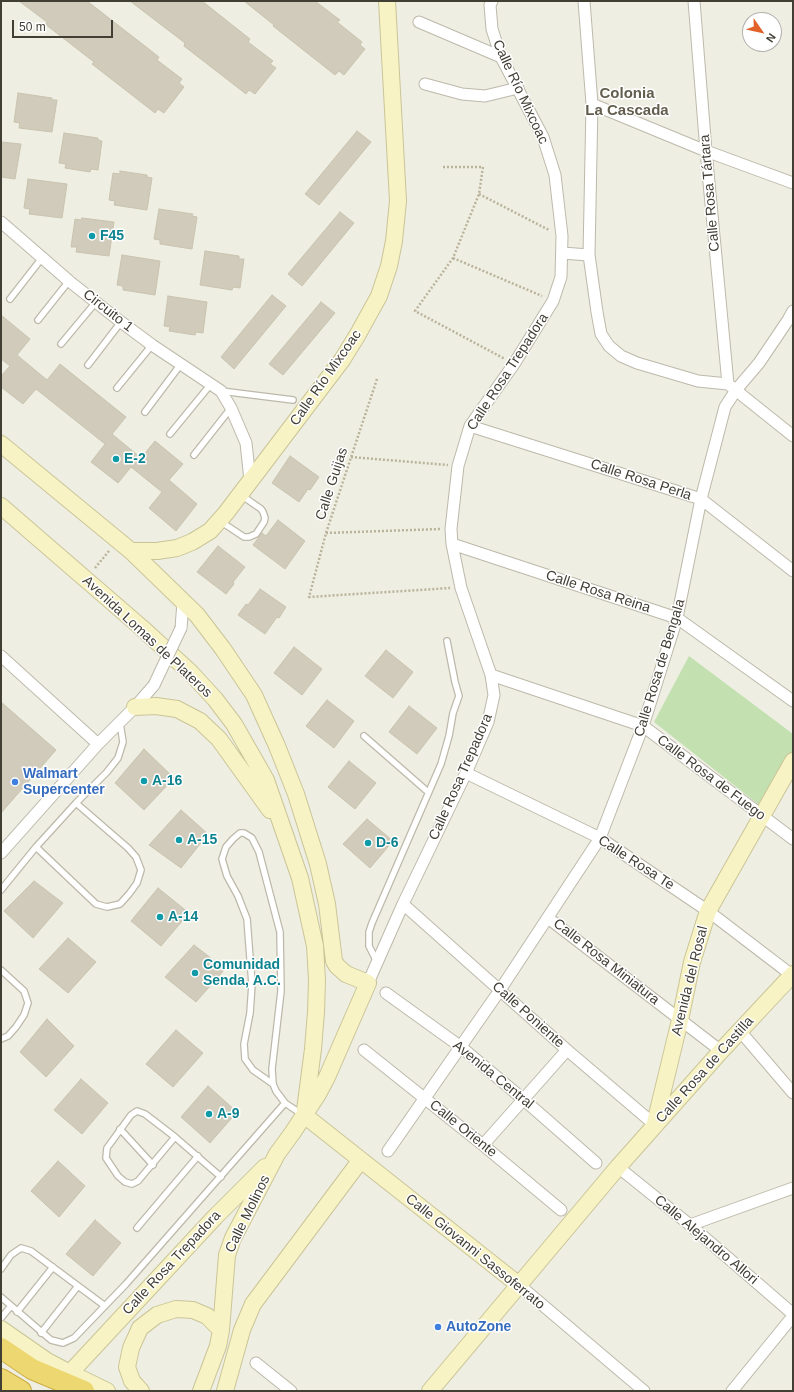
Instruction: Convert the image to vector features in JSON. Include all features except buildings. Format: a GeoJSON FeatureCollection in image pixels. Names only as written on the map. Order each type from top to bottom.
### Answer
{"type":"FeatureCollection","features":[{"type":"Feature","properties":{"kind":"highway"},"geometry":{"type":"LineString","coordinates":[[1,1348],[32,1370],[84,1391]]}},
{"type":"Feature","properties":{"kind":"highway"},"geometry":{"type":"LineString","coordinates":[[1,1379],[21,1391]]}},
{"type":"Feature","properties":{"kind":"main road","name":"Calle Río Mixcoac"},"geometry":{"type":"LineString","coordinates":[[131,551],[157,551],[177,548],[192,542],[210,531],[342,360],[379,296],[389,266],[398,201],[387,1]]}},
{"type":"Feature","properties":{"kind":"main road"},"geometry":{"type":"LineString","coordinates":[[4,449],[131,551],[197,615],[223,649],[254,695],[277,746],[296,794],[327,904],[334,961],[346,974],[368,983]]}},
{"type":"Feature","properties":{"kind":"main road","name":"Avenida Lomas de Plateros"},"geometry":{"type":"LineString","coordinates":[[1,506],[142,628],[191,673],[215,699],[234,724],[266,780],[300,878],[315,946],[317,980],[314,1050],[304,1115]]}},
{"type":"Feature","properties":{"kind":"main road"},"geometry":{"type":"LineString","coordinates":[[135,707],[156,706],[177,709],[200,721],[219,739],[239,769],[257,790],[282,827]]}},
{"type":"Feature","properties":{"kind":"main road","name":"Avenida del Rosal"},"geometry":{"type":"LineString","coordinates":[[655,1125],[692,962],[708,911],[763,817],[793,761]]}},
{"type":"Feature","properties":{"kind":"main road","name":"Calle Rosa de Castilla"},"geometry":{"type":"LineString","coordinates":[[430,1391],[618,1167],[720,1051],[793,975]]}},
{"type":"Feature","properties":{"kind":"main road","name":"Calle Rosa Trepadora"},"geometry":{"type":"LineString","coordinates":[[304,1115],[327,1077],[368,983]]}},
{"type":"Feature","properties":{"kind":"main road","name":"Calle Molinos"},"geometry":{"type":"LineString","coordinates":[[201,1391],[218,1346],[221,1330],[227,1255],[233,1238],[277,1154],[304,1115]]}},
{"type":"Feature","properties":{"kind":"main road","name":"Calle Giovanni Sassoferrato"},"geometry":{"type":"LineString","coordinates":[[304,1115],[360,1161],[519,1285]]}},
{"type":"Feature","properties":{"kind":"main road","name":"Calle Rosa Trepadora"},"geometry":{"type":"LineString","coordinates":[[70,1374],[214,1218],[277,1154]]}},
{"type":"Feature","properties":{"kind":"main road"},"geometry":{"type":"LineString","coordinates":[[225,1391],[242,1330],[253,1304],[360,1161]]}},
{"type":"Feature","properties":{"kind":"main road"},"geometry":{"type":"LineString","coordinates":[[141,1391],[132,1381],[127,1367],[130,1348],[140,1328],[157,1315],[176,1309],[193,1310],[207,1316],[221,1330]]}},
{"type":"Feature","properties":{"kind":"main road"},"geometry":{"type":"LineString","coordinates":[[1,1329],[47,1361],[70,1374],[107,1391]]}},
{"type":"Feature","properties":{"kind":"street","name":"Calle Río Mixcoac"},"geometry":{"type":"LineString","coordinates":[[492,1],[490,5],[492,29],[501,57],[543,137],[554,175],[562,236],[562,253]]}},
{"type":"Feature","properties":{"kind":"street"},"geometry":{"type":"LineString","coordinates":[[584,1],[592,104],[589,255],[601,334],[609,346],[620,356],[637,363],[698,381],[732,387],[793,436]]}},
{"type":"Feature","properties":{"kind":"street","name":"Calle Rosa Tártara"},"geometry":{"type":"LineString","coordinates":[[694,1],[706,151],[732,387]]}},
{"type":"Feature","properties":{"kind":"street"},"geometry":{"type":"LineString","coordinates":[[419,22],[501,57]]}},
{"type":"Feature","properties":{"kind":"street"},"geometry":{"type":"LineString","coordinates":[[424,84],[462,94],[485,96],[518,88]]}},
{"type":"Feature","properties":{"kind":"street"},"geometry":{"type":"LineString","coordinates":[[592,104],[706,151],[793,182]]}},
{"type":"Feature","properties":{"kind":"street","name":"Circuito 1"},"geometry":{"type":"LineString","coordinates":[[1,222],[69,281],[121,322],[152,345],[221,391],[246,443],[250,480]]}},
{"type":"Feature","properties":{"kind":"street"},"geometry":{"type":"LineString","coordinates":[[562,253],[589,255]]}},
{"type":"Feature","properties":{"kind":"street","name":"Calle Rosa Trepadora"},"geometry":{"type":"LineString","coordinates":[[368,983],[403,904],[466,772],[488,722],[494,695],[491,675],[461,588],[452,544],[451,529],[458,466],[470,426],[514,364],[553,301],[561,277],[562,253]]}},
{"type":"Feature","properties":{"kind":"street","name":"Calle Rosa de Bengala"},"geometry":{"type":"LineString","coordinates":[[500,990],[600,838],[643,726],[677,618],[701,499],[732,387],[759,363],[793,311]]}},
{"type":"Feature","properties":{"kind":"street","name":"Calle Rosa Perla"},"geometry":{"type":"LineString","coordinates":[[470,426],[701,499],[793,571]]}},
{"type":"Feature","properties":{"kind":"street","name":"Calle Rosa Reina"},"geometry":{"type":"LineString","coordinates":[[452,544],[677,618],[793,701]]}},
{"type":"Feature","properties":{"kind":"street"},"geometry":{"type":"LineString","coordinates":[[1,853],[98,744],[135,707],[154,685],[181,628],[183,602]]}},
{"type":"Feature","properties":{"kind":"street"},"geometry":{"type":"LineString","coordinates":[[1,656],[98,744]]}},
{"type":"Feature","properties":{"kind":"street","name":"Calle Rosa de Fuego"},"geometry":{"type":"LineString","coordinates":[[491,675],[643,726],[793,838]]}},
{"type":"Feature","properties":{"kind":"street","name":"Calle Rosa Te"},"geometry":{"type":"LineString","coordinates":[[466,772],[600,838],[708,911],[793,975]]}},
{"type":"Feature","properties":{"kind":"street","name":"Calle Poniente"},"geometry":{"type":"LineString","coordinates":[[403,904],[567,1050],[655,1125]]}},
{"type":"Feature","properties":{"kind":"street","name":"Calle Rosa Miniatura"},"geometry":{"type":"LineString","coordinates":[[548,918],[720,1051]]}},
{"type":"Feature","properties":{"kind":"street"},"geometry":{"type":"LineString","coordinates":[[388,1151],[500,990]]}},
{"type":"Feature","properties":{"kind":"street","name":"Avenida Central"},"geometry":{"type":"LineString","coordinates":[[386,993],[461,1047],[596,1163]]}},
{"type":"Feature","properties":{"kind":"street"},"geometry":{"type":"LineString","coordinates":[[740,1031],[793,1094]]}},
{"type":"Feature","properties":{"kind":"street","name":"Calle Oriente"},"geometry":{"type":"LineString","coordinates":[[364,1050],[483,1145],[561,1210]]}},
{"type":"Feature","properties":{"kind":"street"},"geometry":{"type":"LineString","coordinates":[[483,1145],[567,1050]]}},
{"type":"Feature","properties":{"kind":"street","name":"Calle Alejandro Allori"},"geometry":{"type":"LineString","coordinates":[[618,1167],[690,1225],[793,1315]]}},
{"type":"Feature","properties":{"kind":"street"},"geometry":{"type":"LineString","coordinates":[[690,1225],[793,1188]]}},
{"type":"Feature","properties":{"kind":"street","name":"Calle Giovanni Sassoferrato"},"geometry":{"type":"LineString","coordinates":[[519,1285],[644,1391]]}},
{"type":"Feature","properties":{"kind":"street"},"geometry":{"type":"LineString","coordinates":[[732,1391],[793,1315]]}},
{"type":"Feature","properties":{"kind":"street"},"geometry":{"type":"LineString","coordinates":[[256,1363],[291,1391]]}},
{"type":"Feature","properties":{"kind":"lane"},"geometry":{"type":"LineString","coordinates":[[10,299],[42,258]]}},
{"type":"Feature","properties":{"kind":"lane"},"geometry":{"type":"LineString","coordinates":[[38,320],[69,281]]}},
{"type":"Feature","properties":{"kind":"lane"},"geometry":{"type":"LineString","coordinates":[[61,344],[96,302]]}},
{"type":"Feature","properties":{"kind":"lane"},"geometry":{"type":"LineString","coordinates":[[88,365],[121,322]]}},
{"type":"Feature","properties":{"kind":"lane"},"geometry":{"type":"LineString","coordinates":[[117,388],[152,345]]}},
{"type":"Feature","properties":{"kind":"lane"},"geometry":{"type":"LineString","coordinates":[[145,412],[181,364]]}},
{"type":"Feature","properties":{"kind":"lane"},"geometry":{"type":"LineString","coordinates":[[170,434],[211,384]]}},
{"type":"Feature","properties":{"kind":"lane","name":"Circuito 1"},"geometry":{"type":"LineString","coordinates":[[221,391],[293,400]]}},
{"type":"Feature","properties":{"kind":"lane"},"geometry":{"type":"LineString","coordinates":[[194,455],[230,408]]}},
{"type":"Feature","properties":{"kind":"lane"},"geometry":{"type":"LineString","coordinates":[[220,520],[244,537],[250,538],[256,534],[264,522],[263,512],[240,494]]}},
{"type":"Feature","properties":{"kind":"lane"},"geometry":{"type":"LineString","coordinates":[[377,962],[369,946],[372,922],[441,764],[449,736],[453,713],[459,696],[447,641]]}},
{"type":"Feature","properties":{"kind":"lane"},"geometry":{"type":"LineString","coordinates":[[1,890],[36,847],[76,803],[108,772],[118,758],[123,742],[120,722]]}},
{"type":"Feature","properties":{"kind":"lane"},"geometry":{"type":"LineString","coordinates":[[364,736],[428,792]]}},
{"type":"Feature","properties":{"kind":"lane"},"geometry":{"type":"LineString","coordinates":[[36,847],[96,904],[108,907],[120,904],[136,883],[141,870],[136,857],[128,848],[76,803]]}},
{"type":"Feature","properties":{"kind":"lane"},"geometry":{"type":"LineString","coordinates":[[273,1084],[253,1070],[245,1059],[244,1044],[250,1013],[252,984],[247,919],[238,896],[227,876],[222,859],[226,847],[232,839],[240,833],[244,833],[252,838],[259,852],[280,932],[281,991],[272,1069],[273,1084],[276,1091],[285,1103],[304,1115]]}},
{"type":"Feature","properties":{"kind":"lane"},"geometry":{"type":"LineString","coordinates":[[1,970],[24,991],[28,1003],[24,1015],[20,1021],[8,1036],[1,1039]]}},
{"type":"Feature","properties":{"kind":"lane"},"geometry":{"type":"LineString","coordinates":[[1,1297],[51,1340],[63,1343],[74,1338],[105,1306],[221,1177],[285,1103]]}},
{"type":"Feature","properties":{"kind":"lane"},"geometry":{"type":"LineString","coordinates":[[175,1137],[153,1165],[138,1181],[132,1184],[125,1182],[118,1176],[106,1158],[107,1148],[131,1115],[137,1111],[145,1114],[175,1137],[221,1177]]}},
{"type":"Feature","properties":{"kind":"lane"},"geometry":{"type":"LineString","coordinates":[[120,1129],[153,1165]]}},
{"type":"Feature","properties":{"kind":"lane"},"geometry":{"type":"LineString","coordinates":[[137,1228],[198,1156]]}},
{"type":"Feature","properties":{"kind":"lane"},"geometry":{"type":"LineString","coordinates":[[1,1269],[11,1255],[21,1248],[31,1251],[105,1306]]}},
{"type":"Feature","properties":{"kind":"lane"},"geometry":{"type":"LineString","coordinates":[[17,1312],[53,1267]]}},
{"type":"Feature","properties":{"kind":"lane"},"geometry":{"type":"LineString","coordinates":[[41,1332],[78,1286]]}},
{"type":"Feature","properties":{"kind":"lane"},"geometry":{"type":"LineString","coordinates":[[1,1318],[11,1306]]}},
{"type":"Feature","properties":{"kind":"path"},"geometry":{"type":"LineString","coordinates":[[443,167],[483,167],[479,194],[453,258],[416,311],[514,364]]}},
{"type":"Feature","properties":{"kind":"path"},"geometry":{"type":"LineString","coordinates":[[479,194],[562,236]]}},
{"type":"Feature","properties":{"kind":"path"},"geometry":{"type":"LineString","coordinates":[[453,258],[553,301]]}},
{"type":"Feature","properties":{"kind":"path","name":"Calle Guijas"},"geometry":{"type":"LineString","coordinates":[[377,379],[326,533],[309,597],[461,588]]}},
{"type":"Feature","properties":{"kind":"path"},"geometry":{"type":"LineString","coordinates":[[351,457],[458,466]]}},
{"type":"Feature","properties":{"kind":"path"},"geometry":{"type":"LineString","coordinates":[[326,533],[451,529]]}},
{"type":"Feature","properties":{"kind":"path"},"geometry":{"type":"LineString","coordinates":[[85,580],[109,551]]}},
{"type":"Feature","properties":{"kind":"green space"},"geometry":{"type":"Polygon","coordinates":[[[689,656],[793,734],[793,755],[763,808],[654,722],[689,656]]]}},
{"type":"Feature","properties":{"kind":"place","name":"F45"},"geometry":{"type":"Point","coordinates":[92,236]}},
{"type":"Feature","properties":{"kind":"place","name":"E-2"},"geometry":{"type":"Point","coordinates":[116,459]}},
{"type":"Feature","properties":{"kind":"place","name":"A-16"},"geometry":{"type":"Point","coordinates":[144,781]}},
{"type":"Feature","properties":{"kind":"place","name":"Walmart Supercenter"},"geometry":{"type":"Point","coordinates":[15,782]}},
{"type":"Feature","properties":{"kind":"place","name":"A-15"},"geometry":{"type":"Point","coordinates":[179,840]}},
{"type":"Feature","properties":{"kind":"place","name":"D-6"},"geometry":{"type":"Point","coordinates":[368,843]}},
{"type":"Feature","properties":{"kind":"place","name":"A-14"},"geometry":{"type":"Point","coordinates":[160,917]}},
{"type":"Feature","properties":{"kind":"place","name":"Comunidad Senda, A.C."},"geometry":{"type":"Point","coordinates":[195,973]}},
{"type":"Feature","properties":{"kind":"place","name":"A-9"},"geometry":{"type":"Point","coordinates":[209,1114]}},
{"type":"Feature","properties":{"kind":"place","name":"AutoZone"},"geometry":{"type":"Point","coordinates":[438,1327]}},
{"type":"Feature","properties":{"kind":"district","name":"Colonia La Cascada"},"geometry":{"type":"Point","coordinates":[627,102]}}]}
